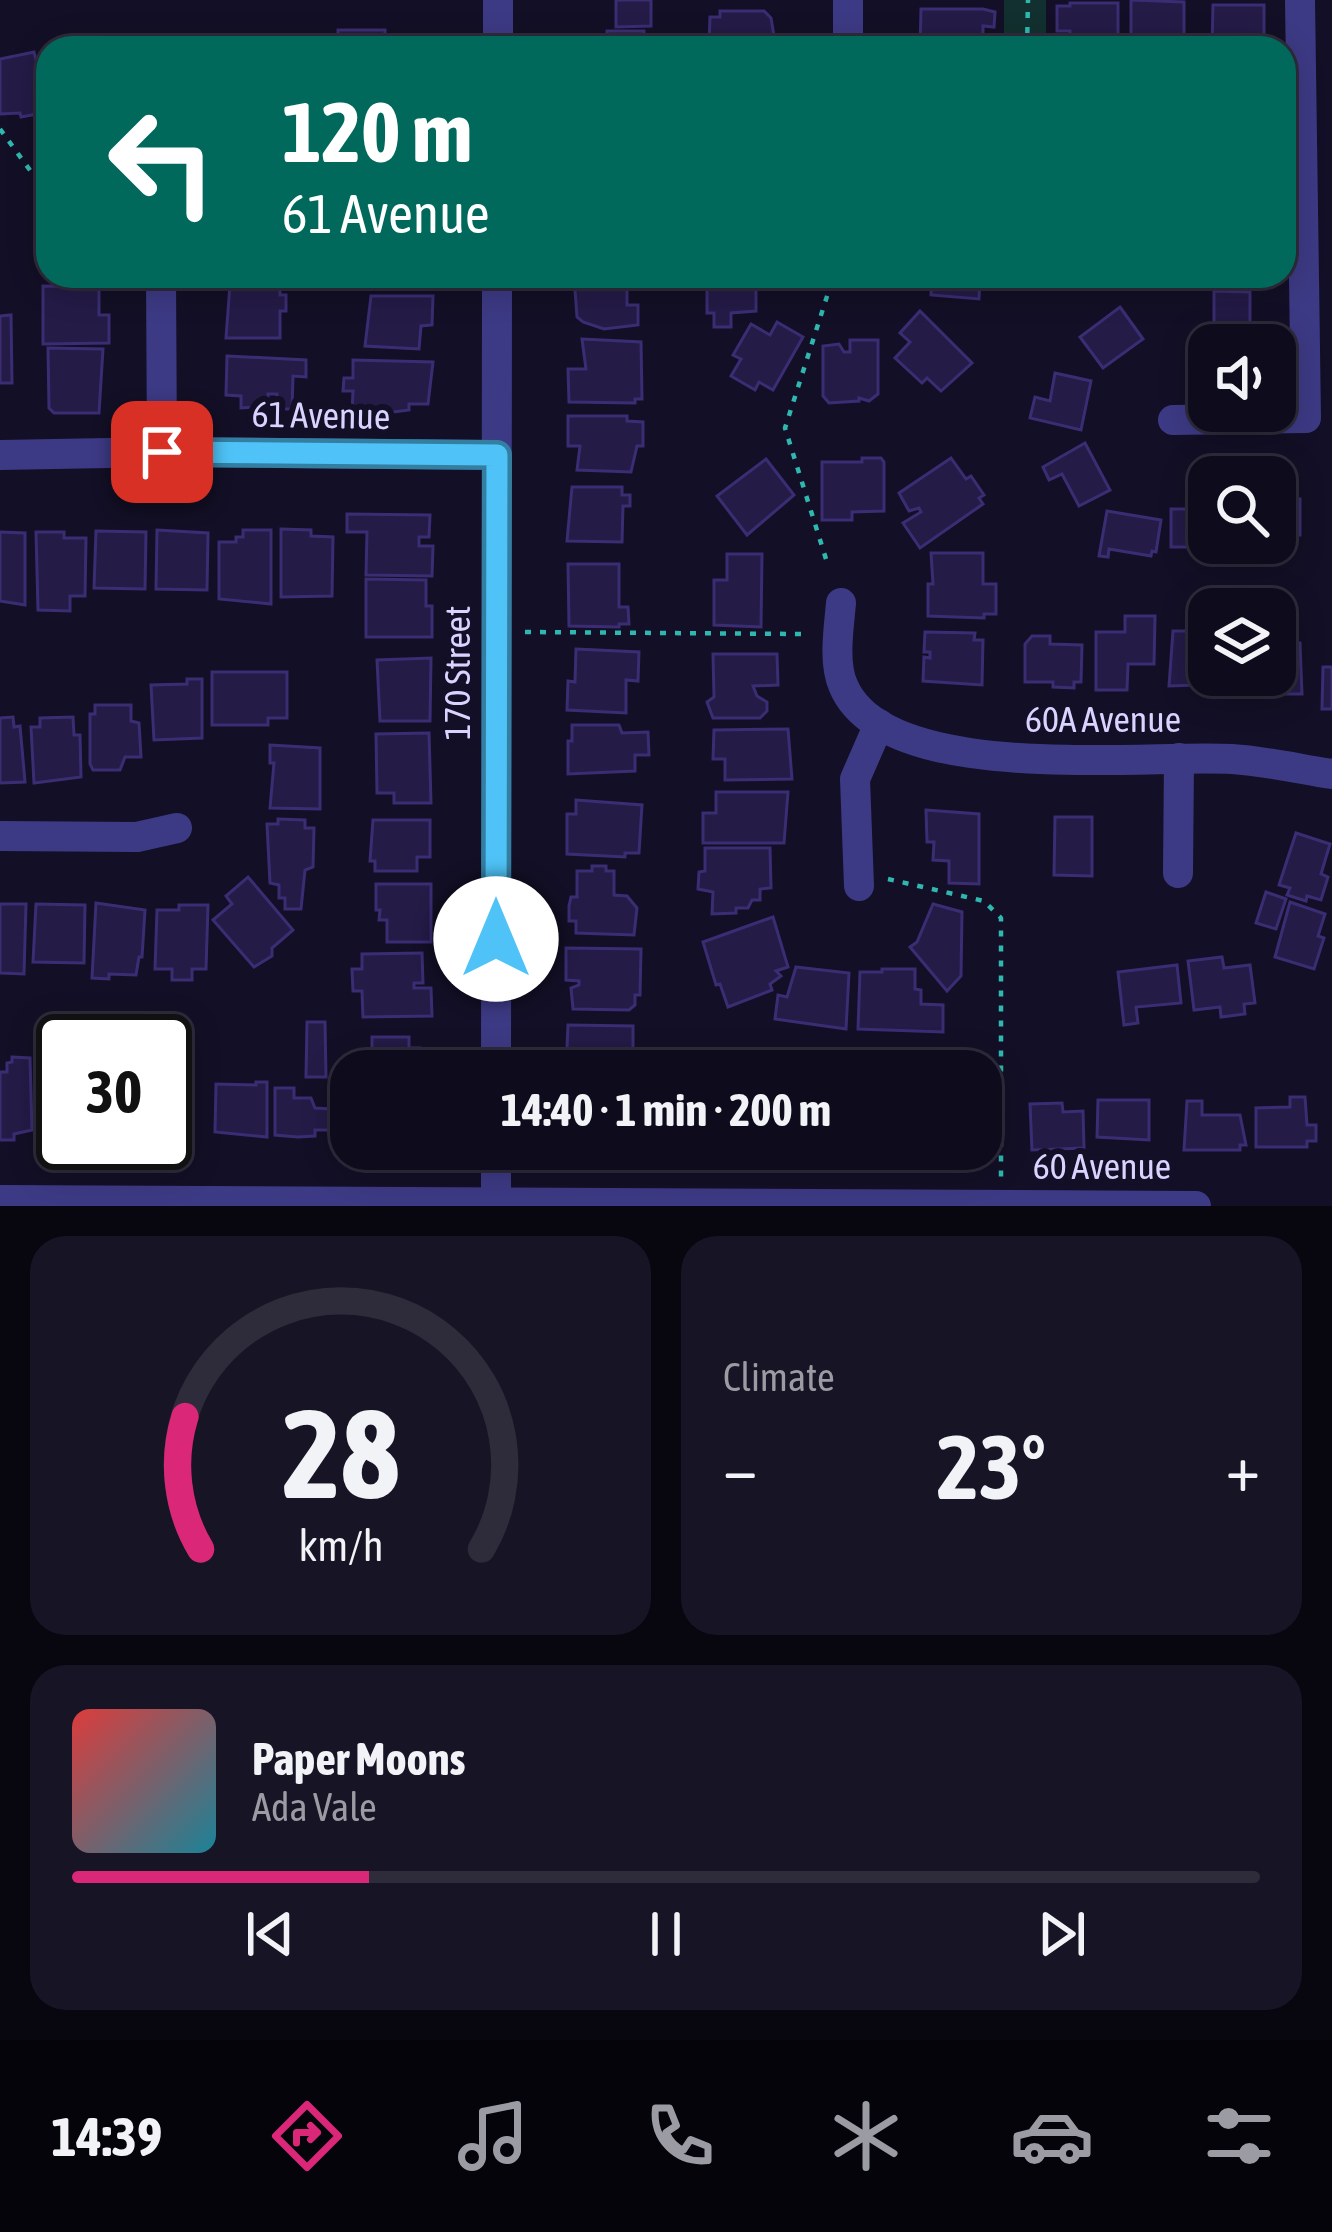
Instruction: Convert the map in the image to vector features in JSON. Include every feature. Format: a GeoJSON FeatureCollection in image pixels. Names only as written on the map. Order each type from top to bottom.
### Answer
{"type":"FeatureCollection","features":[{"type":"Feature","properties":{"kind":"street"},"geometry":{"type":"LineString","coordinates":[[497,36],[498,0]]}},
{"type":"Feature","properties":{"kind":"street"},"geometry":{"type":"LineString","coordinates":[[848,0],[848,36]]}},
{"type":"Feature","properties":{"kind":"street"},"geometry":{"type":"LineString","coordinates":[[1173,420],[1306,418],[1306,106],[1300,0]]}},
{"type":"Feature","properties":{"kind":"street"},"geometry":{"type":"LineString","coordinates":[[161,288],[162,452]]}},
{"type":"Feature","properties":{"kind":"street","name":"170 Street"},"geometry":{"type":"LineString","coordinates":[[496,1050],[497,288]]}},
{"type":"Feature","properties":{"kind":"street","name":"61 Avenue"},"geometry":{"type":"LineString","coordinates":[[0,455],[497,455]]}},
{"type":"Feature","properties":{"kind":"street"},"geometry":{"type":"LineString","coordinates":[[841,603],[842,683],[854,703],[880,724],[855,779],[859,879]]}},
{"type":"Feature","properties":{"kind":"street","name":"60A Avenue"},"geometry":{"type":"LineString","coordinates":[[880,724],[920,744],[995,759],[1237,760],[1332,774]]}},
{"type":"Feature","properties":{"kind":"street"},"geometry":{"type":"LineString","coordinates":[[1178,873],[1179,758]]}},
{"type":"Feature","properties":{"kind":"street"},"geometry":{"type":"LineString","coordinates":[[0,836],[137,837],[177,827]]}},
{"type":"Feature","properties":{"kind":"street"},"geometry":{"type":"LineString","coordinates":[[496,1170],[496,1202]]}},
{"type":"Feature","properties":{"kind":"street","name":"60 Avenue"},"geometry":{"type":"LineString","coordinates":[[0,1200],[1196,1206]]}},
{"type":"Feature","properties":{"kind":"path"},"geometry":{"type":"LineString","coordinates":[[1027,36],[1028,0]]}},
{"type":"Feature","properties":{"kind":"path"},"geometry":{"type":"LineString","coordinates":[[0,129],[36,178]]}},
{"type":"Feature","properties":{"kind":"path"},"geometry":{"type":"LineString","coordinates":[[826,559],[784,428],[829,290]]}},
{"type":"Feature","properties":{"kind":"path"},"geometry":{"type":"LineString","coordinates":[[516,632],[801,634]]}},
{"type":"Feature","properties":{"kind":"path"},"geometry":{"type":"LineString","coordinates":[[859,879],[984,901],[1001,918],[1001,1182]]}},
{"type":"Feature","properties":{"kind":"green space"},"geometry":{"type":"Polygon","coordinates":[[[1004,0],[1046,0],[1046,36],[1004,36],[1004,0]]]}},
{"type":"Feature","properties":{"kind":"building"},"geometry":{"type":"Polygon","coordinates":[[[616,0],[651,0],[651,26],[616,27],[616,0]]]}},
{"type":"Feature","properties":{"kind":"building"},"geometry":{"type":"Polygon","coordinates":[[[1131,0],[1184,2],[1184,36],[1131,36],[1131,0]]]}},
{"type":"Feature","properties":{"kind":"building"},"geometry":{"type":"Polygon","coordinates":[[[1118,3],[1118,36],[1070,36],[1070,31],[1057,31],[1057,6],[1118,3]]]}},
{"type":"Feature","properties":{"kind":"building"},"geometry":{"type":"Polygon","coordinates":[[[1213,5],[1264,5],[1264,36],[1212,36],[1213,5]]]}},
{"type":"Feature","properties":{"kind":"building"},"geometry":{"type":"Polygon","coordinates":[[[921,9],[995,12],[994,27],[983,26],[983,36],[920,36],[921,9]]]}},
{"type":"Feature","properties":{"kind":"building"},"geometry":{"type":"Polygon","coordinates":[[[720,11],[764,11],[771,18],[774,36],[709,36],[710,17],[720,17],[720,11]]]}},
{"type":"Feature","properties":{"kind":"building"},"geometry":{"type":"Polygon","coordinates":[[[338,30],[385,30],[385,36],[338,36],[338,30]]]}},
{"type":"Feature","properties":{"kind":"building"},"geometry":{"type":"Polygon","coordinates":[[[607,31],[644,31],[644,36],[607,36],[607,31]]]}},
{"type":"Feature","properties":{"kind":"building"},"geometry":{"type":"Polygon","coordinates":[[[34,52],[36,114],[0,114],[0,59],[34,52]]]}},
{"type":"Feature","properties":{"kind":"building"},"geometry":{"type":"Polygon","coordinates":[[[43,288],[99,288],[99,315],[109,315],[109,343],[43,344],[43,288]]]}},
{"type":"Feature","properties":{"kind":"building"},"geometry":{"type":"Polygon","coordinates":[[[230,288],[280,288],[280,295],[286,295],[286,311],[280,311],[280,338],[226,338],[230,288]]]}},
{"type":"Feature","properties":{"kind":"building"},"geometry":{"type":"Polygon","coordinates":[[[575,288],[627,288],[627,305],[638,305],[638,325],[604,329],[577,317],[575,288]]]}},
{"type":"Feature","properties":{"kind":"building"},"geometry":{"type":"Polygon","coordinates":[[[707,288],[756,288],[756,311],[731,313],[731,327],[714,327],[714,313],[707,313],[707,288]]]}},
{"type":"Feature","properties":{"kind":"building"},"geometry":{"type":"Polygon","coordinates":[[[931,288],[980,288],[979,299],[931,295],[931,288]]]}},
{"type":"Feature","properties":{"kind":"building"},"geometry":{"type":"Polygon","coordinates":[[[1214,291],[1250,292],[1250,324],[1214,324],[1214,291]]]}},
{"type":"Feature","properties":{"kind":"building"},"geometry":{"type":"Polygon","coordinates":[[[371,296],[433,296],[432,325],[421,326],[419,349],[365,346],[371,296]]]}},
{"type":"Feature","properties":{"kind":"building"},"geometry":{"type":"Polygon","coordinates":[[[1120,307],[1143,339],[1103,368],[1080,337],[1120,307]]]}},
{"type":"Feature","properties":{"kind":"building"},"geometry":{"type":"Polygon","coordinates":[[[920,311],[972,363],[941,391],[927,378],[922,383],[895,358],[910,342],[900,333],[920,311]]]}},
{"type":"Feature","properties":{"kind":"building"},"geometry":{"type":"Polygon","coordinates":[[[11,315],[12,383],[0,383],[0,316],[11,315]]]}},
{"type":"Feature","properties":{"kind":"building"},"geometry":{"type":"Polygon","coordinates":[[[777,322],[803,337],[773,390],[759,382],[755,390],[731,376],[741,359],[733,355],[751,324],[770,335],[777,322]]]}},
{"type":"Feature","properties":{"kind":"building"},"geometry":{"type":"Polygon","coordinates":[[[582,339],[641,342],[642,399],[635,403],[569,402],[568,369],[586,369],[582,339]]]}},
{"type":"Feature","properties":{"kind":"building"},"geometry":{"type":"Polygon","coordinates":[[[850,340],[878,340],[878,394],[869,401],[829,403],[823,396],[823,346],[839,344],[850,352],[850,340]]]}},
{"type":"Feature","properties":{"kind":"building"},"geometry":{"type":"Polygon","coordinates":[[[48,348],[103,349],[99,413],[54,413],[49,408],[48,348]]]}},
{"type":"Feature","properties":{"kind":"building"},"geometry":{"type":"Polygon","coordinates":[[[227,356],[306,360],[306,377],[293,376],[292,409],[277,409],[277,394],[268,394],[268,406],[241,408],[241,396],[226,395],[227,356]]]}},
{"type":"Feature","properties":{"kind":"building"},"geometry":{"type":"Polygon","coordinates":[[[353,360],[433,362],[428,404],[409,404],[409,410],[378,414],[352,412],[353,391],[343,391],[344,378],[353,378],[353,360]]]}},
{"type":"Feature","properties":{"kind":"building"},"geometry":{"type":"Polygon","coordinates":[[[1055,373],[1091,381],[1081,430],[1030,418],[1035,397],[1050,401],[1055,373]]]}},
{"type":"Feature","properties":{"kind":"building"},"geometry":{"type":"Polygon","coordinates":[[[568,416],[627,416],[627,421],[643,422],[643,446],[637,446],[631,472],[577,470],[580,446],[568,446],[568,416]]]}},
{"type":"Feature","properties":{"kind":"building"},"geometry":{"type":"Polygon","coordinates":[[[1085,443],[1110,490],[1079,506],[1062,474],[1049,480],[1043,467],[1085,443]]]}},
{"type":"Feature","properties":{"kind":"building"},"geometry":{"type":"Polygon","coordinates":[[[862,458],[884,462],[884,511],[852,512],[852,520],[822,520],[822,462],[862,462],[862,458]]]}},
{"type":"Feature","properties":{"kind":"building"},"geometry":{"type":"Polygon","coordinates":[[[951,458],[966,479],[971,476],[984,495],[979,498],[983,504],[920,548],[903,523],[921,512],[919,508],[909,511],[899,493],[951,458]]]}},
{"type":"Feature","properties":{"kind":"building"},"geometry":{"type":"Polygon","coordinates":[[[766,459],[794,495],[747,535],[717,496],[766,459]]]}},
{"type":"Feature","properties":{"kind":"building"},"geometry":{"type":"Polygon","coordinates":[[[572,487],[622,487],[622,495],[630,495],[630,506],[623,506],[622,542],[567,541],[572,487]]]}},
{"type":"Feature","properties":{"kind":"building"},"geometry":{"type":"Polygon","coordinates":[[[1296,499],[1300,499],[1300,535],[1296,535],[1296,499]]]}},
{"type":"Feature","properties":{"kind":"building"},"geometry":{"type":"Polygon","coordinates":[[[1171,509],[1188,509],[1188,547],[1171,547],[1171,509]]]}},
{"type":"Feature","properties":{"kind":"building"},"geometry":{"type":"Polygon","coordinates":[[[1107,511],[1161,520],[1156,552],[1151,556],[1109,549],[1108,557],[1099,556],[1107,511]]]}},
{"type":"Feature","properties":{"kind":"building"},"geometry":{"type":"Polygon","coordinates":[[[347,514],[430,515],[429,537],[419,537],[419,546],[433,546],[432,576],[366,575],[367,532],[347,532],[347,514]]]}},
{"type":"Feature","properties":{"kind":"building"},"geometry":{"type":"Polygon","coordinates":[[[281,529],[333,537],[332,596],[281,597],[281,529]]]}},
{"type":"Feature","properties":{"kind":"building"},"geometry":{"type":"Polygon","coordinates":[[[157,530],[208,533],[207,590],[156,589],[157,530]]]}},
{"type":"Feature","properties":{"kind":"building"},"geometry":{"type":"Polygon","coordinates":[[[243,530],[271,530],[271,604],[219,599],[219,542],[236,542],[243,530]]]}},
{"type":"Feature","properties":{"kind":"building"},"geometry":{"type":"Polygon","coordinates":[[[96,531],[146,532],[145,589],[94,588],[96,531]]]}},
{"type":"Feature","properties":{"kind":"building"},"geometry":{"type":"Polygon","coordinates":[[[0,532],[25,533],[25,605],[0,601],[0,532]]]}},
{"type":"Feature","properties":{"kind":"building"},"geometry":{"type":"Polygon","coordinates":[[[36,532],[86,538],[85,596],[70,596],[70,611],[38,610],[36,532]]]}},
{"type":"Feature","properties":{"kind":"building"},"geometry":{"type":"Polygon","coordinates":[[[931,553],[983,553],[983,584],[996,584],[996,614],[984,614],[984,618],[928,616],[931,553]]]}},
{"type":"Feature","properties":{"kind":"building"},"geometry":{"type":"Polygon","coordinates":[[[727,554],[762,554],[761,627],[714,625],[714,580],[727,580],[727,554]]]}},
{"type":"Feature","properties":{"kind":"building"},"geometry":{"type":"Polygon","coordinates":[[[568,564],[619,564],[619,607],[628,607],[629,624],[569,626],[568,564]]]}},
{"type":"Feature","properties":{"kind":"building"},"geometry":{"type":"Polygon","coordinates":[[[366,579],[426,580],[432,637],[366,637],[366,579]]]}},
{"type":"Feature","properties":{"kind":"building"},"geometry":{"type":"Polygon","coordinates":[[[1125,616],[1155,616],[1154,664],[1128,664],[1127,690],[1096,690],[1096,632],[1125,632],[1125,616]]]}},
{"type":"Feature","properties":{"kind":"building"},"geometry":{"type":"Polygon","coordinates":[[[1173,631],[1188,631],[1188,685],[1169,686],[1173,631]]]}},
{"type":"Feature","properties":{"kind":"building"},"geometry":{"type":"Polygon","coordinates":[[[925,632],[975,633],[974,640],[983,640],[982,685],[923,681],[924,657],[930,658],[930,652],[924,652],[925,632]]]}},
{"type":"Feature","properties":{"kind":"building"},"geometry":{"type":"Polygon","coordinates":[[[1032,636],[1050,636],[1050,644],[1082,645],[1081,682],[1074,682],[1074,688],[1025,682],[1025,644],[1032,636]]]}},
{"type":"Feature","properties":{"kind":"building"},"geometry":{"type":"Polygon","coordinates":[[[1296,643],[1300,643],[1302,694],[1296,694],[1296,643]]]}},
{"type":"Feature","properties":{"kind":"building"},"geometry":{"type":"Polygon","coordinates":[[[576,649],[639,652],[638,681],[626,680],[626,713],[567,710],[568,681],[575,682],[576,649]]]}},
{"type":"Feature","properties":{"kind":"building"},"geometry":{"type":"Polygon","coordinates":[[[713,654],[777,654],[778,685],[753,686],[767,702],[767,711],[760,718],[713,718],[707,702],[714,697],[713,654]]]}},
{"type":"Feature","properties":{"kind":"building"},"geometry":{"type":"Polygon","coordinates":[[[431,658],[430,721],[380,721],[377,660],[431,658]]]}},
{"type":"Feature","properties":{"kind":"building"},"geometry":{"type":"Polygon","coordinates":[[[1323,667],[1332,667],[1332,709],[1322,709],[1323,667]]]}},
{"type":"Feature","properties":{"kind":"building"},"geometry":{"type":"Polygon","coordinates":[[[212,672],[287,672],[287,718],[268,718],[268,725],[212,725],[212,672]]]}},
{"type":"Feature","properties":{"kind":"building"},"geometry":{"type":"Polygon","coordinates":[[[187,679],[202,679],[202,738],[154,740],[151,685],[187,684],[187,679]]]}},
{"type":"Feature","properties":{"kind":"building"},"geometry":{"type":"Polygon","coordinates":[[[95,705],[131,705],[131,721],[139,723],[141,757],[125,757],[120,770],[93,770],[90,764],[90,714],[95,714],[95,705]]]}},
{"type":"Feature","properties":{"kind":"building"},"geometry":{"type":"Polygon","coordinates":[[[13,717],[14,727],[20,726],[25,782],[0,783],[0,718],[13,717]]]}},
{"type":"Feature","properties":{"kind":"building"},"geometry":{"type":"Polygon","coordinates":[[[73,717],[74,735],[80,735],[81,777],[34,783],[31,727],[40,727],[40,718],[73,717]]]}},
{"type":"Feature","properties":{"kind":"building"},"geometry":{"type":"Polygon","coordinates":[[[572,725],[619,725],[622,733],[648,732],[649,755],[635,755],[635,771],[568,774],[572,725]]]}},
{"type":"Feature","properties":{"kind":"building"},"geometry":{"type":"Polygon","coordinates":[[[788,729],[792,779],[725,780],[725,759],[713,759],[714,730],[788,729]]]}},
{"type":"Feature","properties":{"kind":"building"},"geometry":{"type":"Polygon","coordinates":[[[429,733],[431,803],[394,803],[394,793],[377,793],[376,734],[429,733]]]}},
{"type":"Feature","properties":{"kind":"building"},"geometry":{"type":"Polygon","coordinates":[[[270,745],[320,748],[320,809],[270,808],[274,763],[270,763],[270,745]]]}},
{"type":"Feature","properties":{"kind":"building"},"geometry":{"type":"Polygon","coordinates":[[[716,792],[788,792],[784,843],[703,843],[703,813],[716,813],[716,792]]]}},
{"type":"Feature","properties":{"kind":"building"},"geometry":{"type":"Polygon","coordinates":[[[576,800],[642,805],[639,853],[625,853],[625,857],[567,854],[567,814],[576,814],[576,800]]]}},
{"type":"Feature","properties":{"kind":"building"},"geometry":{"type":"Polygon","coordinates":[[[926,810],[979,814],[979,884],[949,883],[949,861],[933,860],[934,842],[927,842],[926,810]]]}},
{"type":"Feature","properties":{"kind":"building"},"geometry":{"type":"Polygon","coordinates":[[[1055,817],[1092,817],[1092,876],[1054,875],[1055,817]]]}},
{"type":"Feature","properties":{"kind":"building"},"geometry":{"type":"Polygon","coordinates":[[[278,819],[305,820],[305,828],[314,828],[313,867],[305,870],[301,909],[285,909],[279,885],[270,883],[267,824],[278,824],[278,819]]]}},
{"type":"Feature","properties":{"kind":"building"},"geometry":{"type":"Polygon","coordinates":[[[373,820],[430,820],[430,857],[417,857],[417,871],[375,871],[375,861],[370,861],[373,820]]]}},
{"type":"Feature","properties":{"kind":"building"},"geometry":{"type":"Polygon","coordinates":[[[1296,833],[1330,844],[1321,874],[1328,877],[1321,900],[1287,895],[1290,888],[1279,885],[1296,833]]]}},
{"type":"Feature","properties":{"kind":"building"},"geometry":{"type":"Polygon","coordinates":[[[705,848],[770,848],[771,888],[760,889],[760,900],[752,900],[748,908],[712,914],[713,892],[698,889],[699,872],[705,871],[705,848]]]}},
{"type":"Feature","properties":{"kind":"building"},"geometry":{"type":"Polygon","coordinates":[[[592,866],[614,871],[614,895],[627,896],[637,908],[634,935],[576,933],[576,921],[569,921],[569,906],[571,897],[577,897],[577,871],[592,871],[592,866]]]}},
{"type":"Feature","properties":{"kind":"building"},"geometry":{"type":"Polygon","coordinates":[[[248,877],[293,930],[272,948],[272,956],[254,967],[213,920],[232,904],[226,896],[248,877]]]}},
{"type":"Feature","properties":{"kind":"building"},"geometry":{"type":"Polygon","coordinates":[[[376,884],[431,884],[431,942],[387,942],[387,920],[379,920],[380,910],[376,910],[376,884]]]}},
{"type":"Feature","properties":{"kind":"building"},"geometry":{"type":"Polygon","coordinates":[[[1266,892],[1286,899],[1276,929],[1256,923],[1266,892]]]}},
{"type":"Feature","properties":{"kind":"building"},"geometry":{"type":"Polygon","coordinates":[[[1290,902],[1325,914],[1318,936],[1324,938],[1314,969],[1275,957],[1290,902]]]}},
{"type":"Feature","properties":{"kind":"building"},"geometry":{"type":"Polygon","coordinates":[[[96,903],[145,910],[136,975],[92,978],[96,903]]]}},
{"type":"Feature","properties":{"kind":"building"},"geometry":{"type":"Polygon","coordinates":[[[0,904],[26,904],[24,974],[0,973],[0,904]]]}},
{"type":"Feature","properties":{"kind":"building"},"geometry":{"type":"Polygon","coordinates":[[[36,904],[85,905],[84,963],[33,962],[36,904]]]}},
{"type":"Feature","properties":{"kind":"building"},"geometry":{"type":"Polygon","coordinates":[[[933,904],[962,912],[961,976],[947,991],[910,947],[917,942],[933,904]]]}},
{"type":"Feature","properties":{"kind":"building"},"geometry":{"type":"Polygon","coordinates":[[[179,905],[208,905],[206,969],[192,969],[192,980],[172,980],[172,969],[155,969],[157,910],[179,910],[179,905]]]}},
{"type":"Feature","properties":{"kind":"building"},"geometry":{"type":"Polygon","coordinates":[[[773,917],[788,967],[776,971],[781,976],[770,984],[772,990],[728,1007],[703,942],[773,917]]]}},
{"type":"Feature","properties":{"kind":"building"},"geometry":{"type":"Polygon","coordinates":[[[566,948],[641,949],[640,995],[635,995],[635,1005],[629,1010],[573,1009],[571,988],[579,981],[566,980],[566,948]]]}},
{"type":"Feature","properties":{"kind":"building"},"geometry":{"type":"Polygon","coordinates":[[[422,953],[423,983],[414,983],[414,988],[431,988],[432,1016],[363,1017],[362,991],[353,991],[352,969],[362,969],[362,954],[422,953]]]}},
{"type":"Feature","properties":{"kind":"building"},"geometry":{"type":"Polygon","coordinates":[[[1222,957],[1224,968],[1250,965],[1255,1003],[1244,1004],[1245,1014],[1221,1017],[1220,1007],[1194,1010],[1188,961],[1222,957]]]}},
{"type":"Feature","properties":{"kind":"building"},"geometry":{"type":"Polygon","coordinates":[[[1177,965],[1181,1003],[1136,1007],[1138,1023],[1124,1025],[1118,972],[1177,965]]]}},
{"type":"Feature","properties":{"kind":"building"},"geometry":{"type":"Polygon","coordinates":[[[796,967],[849,973],[846,1029],[775,1019],[778,995],[787,997],[796,967]]]}},
{"type":"Feature","properties":{"kind":"building"},"geometry":{"type":"Polygon","coordinates":[[[915,969],[921,1004],[943,1005],[943,1032],[858,1029],[860,972],[915,969]]]}},
{"type":"Feature","properties":{"kind":"building"},"geometry":{"type":"Polygon","coordinates":[[[307,1022],[325,1022],[326,1077],[306,1077],[307,1022]]]}},
{"type":"Feature","properties":{"kind":"building"},"geometry":{"type":"Polygon","coordinates":[[[568,1025],[633,1026],[633,1050],[567,1050],[568,1025]]]}},
{"type":"Feature","properties":{"kind":"building"},"geometry":{"type":"Polygon","coordinates":[[[372,1037],[409,1037],[409,1048],[420,1048],[420,1050],[372,1050],[372,1037]]]}},
{"type":"Feature","properties":{"kind":"building"},"geometry":{"type":"Polygon","coordinates":[[[12,1057],[30,1058],[32,1130],[14,1134],[14,1140],[0,1140],[0,1072],[7,1072],[12,1057]]]}},
{"type":"Feature","properties":{"kind":"building"},"geometry":{"type":"Polygon","coordinates":[[[267,1082],[267,1137],[215,1132],[216,1084],[267,1082]]]}},
{"type":"Feature","properties":{"kind":"building"},"geometry":{"type":"Polygon","coordinates":[[[275,1088],[294,1088],[294,1098],[311,1098],[315,1108],[330,1109],[330,1130],[315,1130],[315,1136],[275,1135],[275,1088]]]}},
{"type":"Feature","properties":{"kind":"building"},"geometry":{"type":"Polygon","coordinates":[[[1290,1097],[1305,1097],[1307,1125],[1316,1125],[1316,1141],[1307,1141],[1307,1147],[1256,1147],[1256,1108],[1290,1107],[1290,1097]]]}},
{"type":"Feature","properties":{"kind":"building"},"geometry":{"type":"Polygon","coordinates":[[[1098,1100],[1149,1100],[1149,1140],[1097,1137],[1098,1100]]]}},
{"type":"Feature","properties":{"kind":"building"},"geometry":{"type":"Polygon","coordinates":[[[1187,1101],[1202,1101],[1202,1115],[1240,1115],[1246,1145],[1240,1145],[1240,1150],[1184,1150],[1187,1101]]]}},
{"type":"Feature","properties":{"kind":"building"},"geometry":{"type":"Polygon","coordinates":[[[1062,1103],[1063,1112],[1083,1111],[1084,1148],[1032,1150],[1030,1104],[1062,1103]]]}},
{"type":"Feature","properties":{"kind":"route"},"geometry":{"type":"LineString","coordinates":[[162,452],[497,455],[496,939]]}}]}
